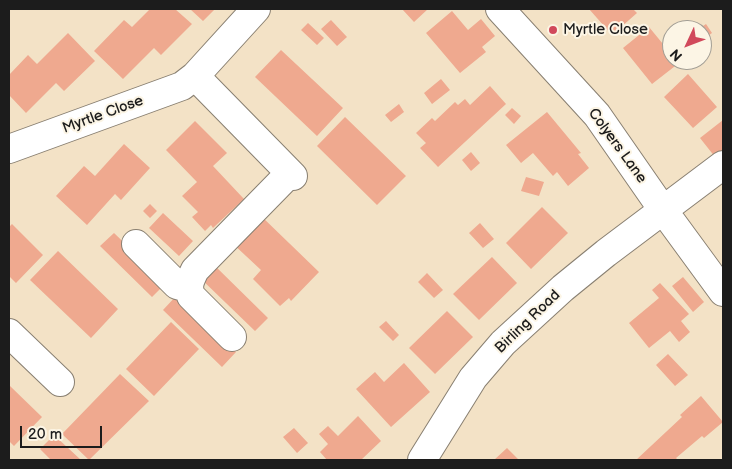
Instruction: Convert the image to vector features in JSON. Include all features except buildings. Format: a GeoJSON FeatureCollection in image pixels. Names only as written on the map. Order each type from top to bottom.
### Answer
{"type":"FeatureCollection","features":[{"type":"Feature","properties":{"kind":"street","name":"Myrtle Close"},"geometry":{"type":"LineString","coordinates":[[9,149],[182,86],[195,76],[256,9]]}},
{"type":"Feature","properties":{"kind":"street","name":"Colyers Lane"},"geometry":{"type":"LineString","coordinates":[[500,9],[597,115],[662,210],[723,292]]}},
{"type":"Feature","properties":{"kind":"street"},"geometry":{"type":"LineString","coordinates":[[195,76],[291,175],[195,270],[188,288],[192,296],[232,337]]}},
{"type":"Feature","properties":{"kind":"street","name":"Birling Road"},"geometry":{"type":"LineString","coordinates":[[422,460],[474,378],[503,343],[563,288],[662,210],[723,165]]}},
{"type":"Feature","properties":{"kind":"street"},"geometry":{"type":"LineString","coordinates":[[136,244],[177,285],[188,288]]}},
{"type":"Feature","properties":{"kind":"street"},"geometry":{"type":"LineString","coordinates":[[9,332],[60,382]]}},
{"type":"Feature","properties":{"kind":"place","name":"Myrtle Close"},"geometry":{"type":"Point","coordinates":[553,30]}}]}
